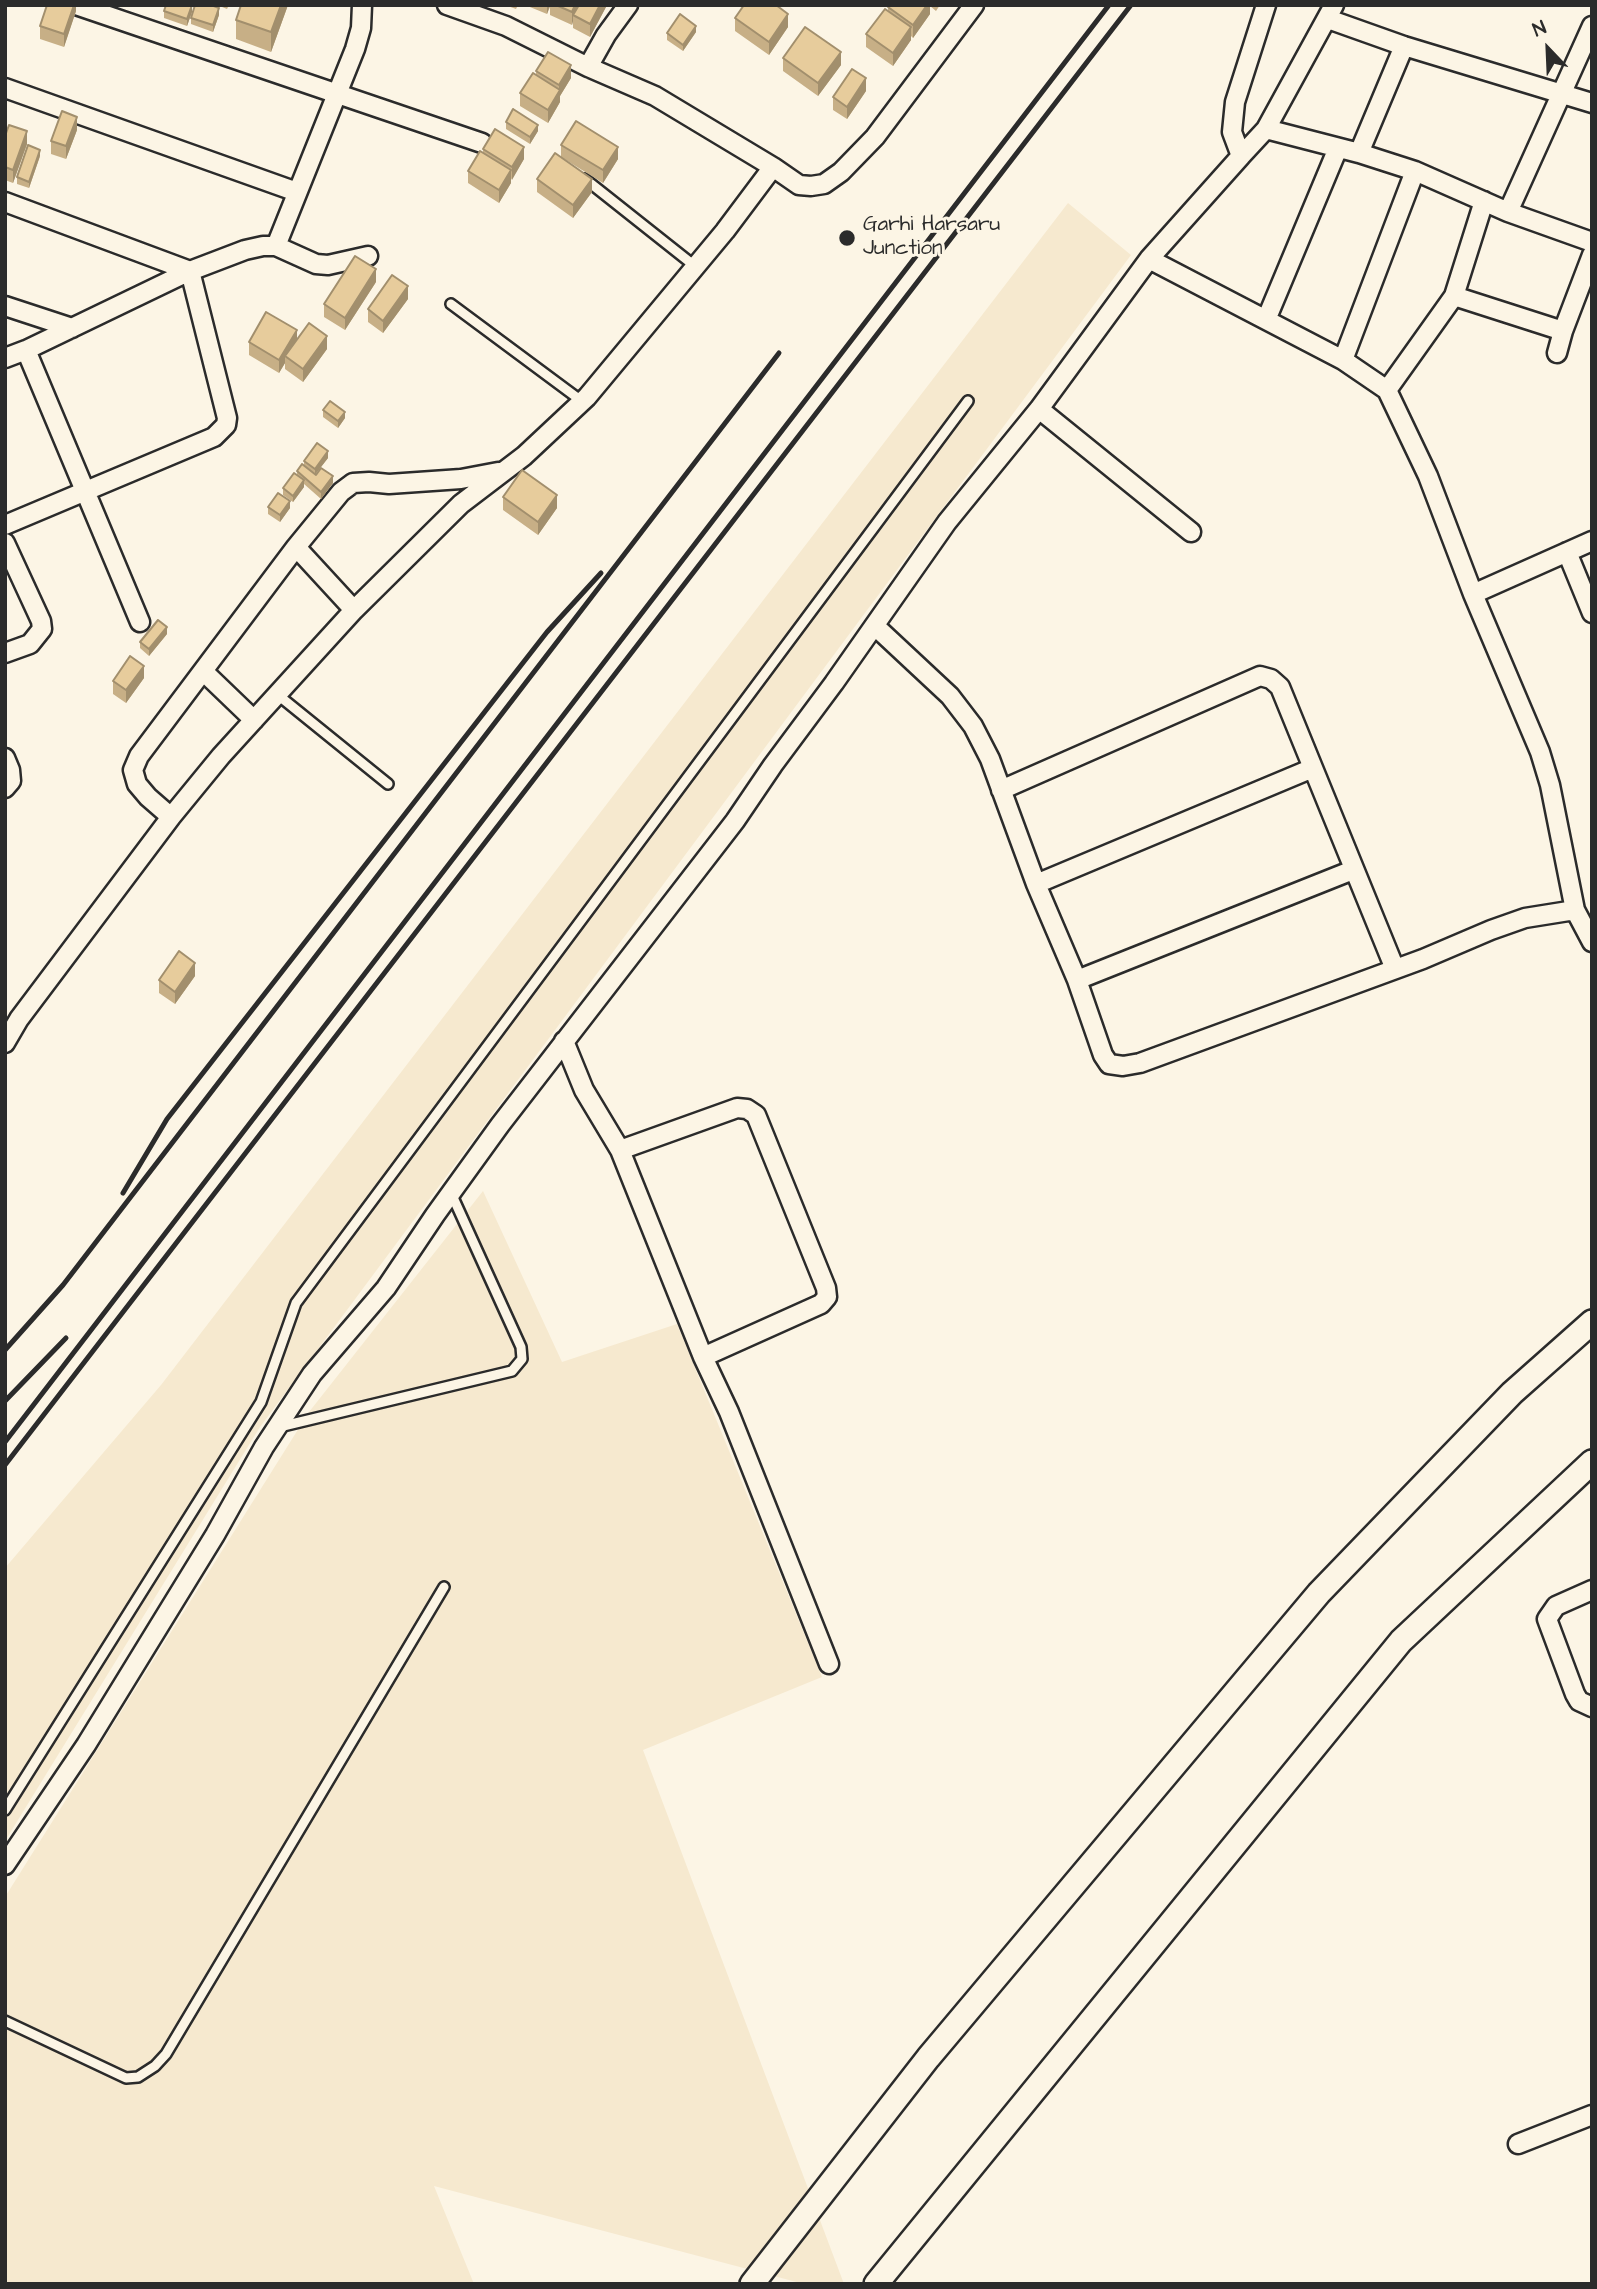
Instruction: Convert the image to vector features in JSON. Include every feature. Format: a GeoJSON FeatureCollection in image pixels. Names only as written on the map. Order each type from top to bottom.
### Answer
{"type":"FeatureCollection","features":[{"type":"Feature","properties":{"kind":"street"},"geometry":{"type":"LineString","coordinates":[[76,5],[482,143]]}},
{"type":"Feature","properties":{"kind":"street"},"geometry":{"type":"LineString","coordinates":[[276,246],[358,38],[362,5]]}},
{"type":"Feature","properties":{"kind":"street"},"geometry":{"type":"LineString","coordinates":[[588,67],[606,35],[628,5]]}},
{"type":"Feature","properties":{"kind":"street"},"geometry":{"type":"LineString","coordinates":[[457,7],[506,26],[588,67],[655,96],[799,185],[811,186],[824,184],[841,172],[876,137],[974,5]]}},
{"type":"Feature","properties":{"kind":"street"},"geometry":{"type":"LineString","coordinates":[[1241,156],[1232,132],[1235,102],[1266,5]]}},
{"type":"Feature","properties":{"kind":"street"},"geometry":{"type":"LineString","coordinates":[[5,1866],[86,1745],[312,1374],[386,1288],[451,1193],[564,1041],[735,821],[772,765],[875,626],[947,522],[1039,410],[1149,259],[1266,129],[1331,12],[1404,46],[1592,103]]}},
{"type":"Feature","properties":{"kind":"street"},"geometry":{"type":"LineString","coordinates":[[1508,212],[1592,26]]}},
{"type":"Feature","properties":{"kind":"street"},"geometry":{"type":"LineString","coordinates":[[1359,153],[1404,46]]}},
{"type":"Feature","properties":{"kind":"street"},"geometry":{"type":"LineString","coordinates":[[5,88],[297,192]]}},
{"type":"Feature","properties":{"kind":"street"},"geometry":{"type":"LineString","coordinates":[[1266,129],[1359,153],[1415,171],[1508,212],[1592,242]]}},
{"type":"Feature","properties":{"kind":"street"},"geometry":{"type":"LineString","coordinates":[[1266,320],[1338,148]]}},
{"type":"Feature","properties":{"kind":"street"},"geometry":{"type":"LineString","coordinates":[[5,1044],[19,1019],[171,817],[221,756],[354,610],[461,504],[505,470],[583,402],[696,267],[773,167]]}},
{"type":"Feature","properties":{"kind":"street"},"geometry":{"type":"LineString","coordinates":[[1343,360],[1415,171]]}},
{"type":"Feature","properties":{"kind":"street"},"geometry":{"type":"LineString","coordinates":[[1387,390],[1454,296],[1485,201]]}},
{"type":"Feature","properties":{"kind":"street"},"geometry":{"type":"LineString","coordinates":[[5,202],[190,271]]}},
{"type":"Feature","properties":{"kind":"street"},"geometry":{"type":"LineString","coordinates":[[5,358],[190,271],[246,250],[276,246],[316,264],[328,265],[368,256]]}},
{"type":"Feature","properties":{"kind":"street"},"geometry":{"type":"LineString","coordinates":[[1557,353],[1592,254]]}},
{"type":"Feature","properties":{"kind":"street"},"geometry":{"type":"LineString","coordinates":[[1149,259],[1343,360],[1387,390],[1427,476],[1473,594],[1540,752],[1550,785],[1575,910],[1592,942]]}},
{"type":"Feature","properties":{"kind":"street"},"geometry":{"type":"LineString","coordinates":[[5,525],[214,437],[226,425],[224,405],[190,271]]}},
{"type":"Feature","properties":{"kind":"street"},"geometry":{"type":"LineString","coordinates":[[1454,296],[1563,331]]}},
{"type":"Feature","properties":{"kind":"street"},"geometry":{"type":"LineString","coordinates":[[5,306],[72,328]]}},
{"type":"Feature","properties":{"kind":"street"},"geometry":{"type":"LineString","coordinates":[[26,350],[140,622]]}},
{"type":"Feature","properties":{"kind":"street"},"geometry":{"type":"LineString","coordinates":[[1039,410],[1191,532]]}},
{"type":"Feature","properties":{"kind":"street"},"geometry":{"type":"LineString","coordinates":[[171,817],[136,785],[132,770],[139,756],[332,501],[353,483],[389,484],[461,479],[505,470]]}},
{"type":"Feature","properties":{"kind":"street"},"geometry":{"type":"LineString","coordinates":[[1473,594],[1592,541]]}},
{"type":"Feature","properties":{"kind":"street"},"geometry":{"type":"LineString","coordinates":[[5,543],[41,621],[42,629],[30,643],[5,653]]}},
{"type":"Feature","properties":{"kind":"street"},"geometry":{"type":"LineString","coordinates":[[296,547],[354,610]]}},
{"type":"Feature","properties":{"kind":"street"},"geometry":{"type":"LineString","coordinates":[[1567,552],[1592,613]]}},
{"type":"Feature","properties":{"kind":"street"},"geometry":{"type":"LineString","coordinates":[[875,626],[950,696],[974,726],[990,759],[1077,980],[1103,1055],[1109,1064],[1122,1066],[1140,1063],[1525,918],[1575,910]]}},
{"type":"Feature","properties":{"kind":"street"},"geometry":{"type":"LineString","coordinates":[[203,671],[254,720]]}},
{"type":"Feature","properties":{"kind":"street"},"geometry":{"type":"LineString","coordinates":[[1001,790],[1260,676],[1271,679],[1280,687],[1395,969]]}},
{"type":"Feature","properties":{"kind":"street"},"geometry":{"type":"LineString","coordinates":[[5,758],[11,781],[5,788]]}},
{"type":"Feature","properties":{"kind":"street"},"geometry":{"type":"LineString","coordinates":[[1037,884],[1313,768]]}},
{"type":"Feature","properties":{"kind":"street"},"geometry":{"type":"LineString","coordinates":[[1077,980],[1353,870]]}},
{"type":"Feature","properties":{"kind":"street"},"geometry":{"type":"LineString","coordinates":[[564,1041],[584,1090],[620,1150],[703,1357],[729,1412],[829,1664]]}},
{"type":"Feature","properties":{"kind":"street"},"geometry":{"type":"LineString","coordinates":[[620,1150],[737,1108],[747,1109],[756,1115],[826,1288],[827,1297],[821,1304],[703,1357]]}},
{"type":"Feature","properties":{"kind":"street"},"geometry":{"type":"LineString","coordinates":[[752,2284],[928,2057],[1319,1593],[1512,1393],[1592,1322]]}},
{"type":"Feature","properties":{"kind":"street"},"geometry":{"type":"LineString","coordinates":[[876,2284],[1401,1642],[1592,1462]]}},
{"type":"Feature","properties":{"kind":"street"},"geometry":{"type":"LineString","coordinates":[[1592,1590],[1556,1606],[1547,1619],[1575,1695],[1579,1701],[1592,1707]]}},
{"type":"Feature","properties":{"kind":"street"},"geometry":{"type":"LineString","coordinates":[[1518,2144],[1592,2115]]}},
{"type":"Feature","properties":{"kind":"lane"},"geometry":{"type":"LineString","coordinates":[[576,172],[696,267]]}},
{"type":"Feature","properties":{"kind":"lane"},"geometry":{"type":"LineString","coordinates":[[451,304],[583,402]]}},
{"type":"Feature","properties":{"kind":"lane"},"geometry":{"type":"LineString","coordinates":[[5,1810],[261,1402],[296,1303],[968,401]]}},
{"type":"Feature","properties":{"kind":"lane"},"geometry":{"type":"LineString","coordinates":[[278,695],[388,785]]}},
{"type":"Feature","properties":{"kind":"lane"},"geometry":{"type":"LineString","coordinates":[[278,1427],[512,1371],[522,1359],[521,1347],[451,1193]]}},
{"type":"Feature","properties":{"kind":"lane"},"geometry":{"type":"LineString","coordinates":[[5,2021],[126,2078],[138,2077],[155,2066],[166,2054],[444,1587]]}},
{"type":"Feature","properties":{"kind":"shaded area"},"geometry":{"type":"Polygon","coordinates":[[[1068,203],[1131,255],[260,1427],[5,1841],[5,1568],[161,1385],[1068,203]]]}},
{"type":"Feature","properties":{"kind":"shaded area"},"geometry":{"type":"Polygon","coordinates":[[[483,1191],[562,1362],[677,1324],[822,1677],[643,1750],[844,2284],[804,2284],[434,2186],[474,2284],[5,2284],[5,1897],[309,1412],[483,1191]]]}},
{"type":"Feature","properties":{"kind":"building"},"geometry":{"type":"Polygon","coordinates":[[[47,5],[74,5],[64,34],[40,26],[47,5]]]}},
{"type":"Feature","properties":{"kind":"building"},"geometry":{"type":"Polygon","coordinates":[[[166,5],[192,5],[187,19],[164,11],[166,5]]]}},
{"type":"Feature","properties":{"kind":"building"},"geometry":{"type":"Polygon","coordinates":[[[195,5],[219,8],[213,25],[191,18],[195,5]]]}},
{"type":"Feature","properties":{"kind":"building"},"geometry":{"type":"Polygon","coordinates":[[[241,5],[281,5],[271,32],[236,20],[241,5]]]}},
{"type":"Feature","properties":{"kind":"building"},"geometry":{"type":"Polygon","coordinates":[[[556,5],[575,5],[572,12],[556,5]]]}},
{"type":"Feature","properties":{"kind":"building"},"geometry":{"type":"Polygon","coordinates":[[[579,5],[600,5],[590,24],[573,15],[579,5]]]}},
{"type":"Feature","properties":{"kind":"building"},"geometry":{"type":"Polygon","coordinates":[[[744,5],[776,5],[788,14],[769,42],[735,18],[744,5]]]}},
{"type":"Feature","properties":{"kind":"building"},"geometry":{"type":"Polygon","coordinates":[[[927,5],[913,25],[888,7],[927,5]]]}},
{"type":"Feature","properties":{"kind":"building"},"geometry":{"type":"Polygon","coordinates":[[[885,9],[911,27],[893,53],[866,34],[885,9]]]}},
{"type":"Feature","properties":{"kind":"building"},"geometry":{"type":"Polygon","coordinates":[[[680,14],[696,26],[683,45],[667,33],[680,14]]]}},
{"type":"Feature","properties":{"kind":"building"},"geometry":{"type":"Polygon","coordinates":[[[805,27],[841,52],[818,83],[783,58],[805,27]]]}},
{"type":"Feature","properties":{"kind":"building"},"geometry":{"type":"Polygon","coordinates":[[[548,52],[571,65],[559,85],[536,71],[548,52]]]}},
{"type":"Feature","properties":{"kind":"building"},"geometry":{"type":"Polygon","coordinates":[[[852,69],[866,78],[847,107],[833,97],[852,69]]]}},
{"type":"Feature","properties":{"kind":"building"},"geometry":{"type":"Polygon","coordinates":[[[533,73],[560,90],[548,110],[520,93],[533,73]]]}},
{"type":"Feature","properties":{"kind":"building"},"geometry":{"type":"Polygon","coordinates":[[[513,109],[538,125],[530,137],[506,122],[513,109]]]}},
{"type":"Feature","properties":{"kind":"building"},"geometry":{"type":"Polygon","coordinates":[[[62,111],[77,117],[66,146],[51,141],[62,111]]]}},
{"type":"Feature","properties":{"kind":"building"},"geometry":{"type":"Polygon","coordinates":[[[576,121],[618,147],[603,170],[561,145],[576,121]]]}},
{"type":"Feature","properties":{"kind":"building"},"geometry":{"type":"Polygon","coordinates":[[[9,125],[27,131],[13,170],[5,167],[5,136],[9,125]]]}},
{"type":"Feature","properties":{"kind":"building"},"geometry":{"type":"Polygon","coordinates":[[[495,129],[524,147],[512,167],[483,149],[495,129]]]}},
{"type":"Feature","properties":{"kind":"building"},"geometry":{"type":"Polygon","coordinates":[[[28,145],[40,150],[29,182],[17,177],[28,145]]]}},
{"type":"Feature","properties":{"kind":"building"},"geometry":{"type":"Polygon","coordinates":[[[480,151],[511,170],[499,190],[468,171],[480,151]]]}},
{"type":"Feature","properties":{"kind":"building"},"geometry":{"type":"Polygon","coordinates":[[[555,153],[592,179],[573,205],[537,179],[555,153]]]}},
{"type":"Feature","properties":{"kind":"building"},"geometry":{"type":"Polygon","coordinates":[[[355,256],[376,269],[345,318],[324,304],[355,256]]]}},
{"type":"Feature","properties":{"kind":"building"},"geometry":{"type":"Polygon","coordinates":[[[392,275],[408,286],[383,321],[368,309],[392,275]]]}},
{"type":"Feature","properties":{"kind":"building"},"geometry":{"type":"Polygon","coordinates":[[[266,312],[297,330],[279,360],[249,342],[266,312]]]}},
{"type":"Feature","properties":{"kind":"building"},"geometry":{"type":"Polygon","coordinates":[[[309,323],[327,336],[303,369],[285,356],[309,323]]]}},
{"type":"Feature","properties":{"kind":"building"},"geometry":{"type":"Polygon","coordinates":[[[330,401],[345,412],[338,421],[323,410],[330,401]]]}},
{"type":"Feature","properties":{"kind":"building"},"geometry":{"type":"Polygon","coordinates":[[[317,443],[328,451],[315,469],[304,461],[317,443]]]}},
{"type":"Feature","properties":{"kind":"building"},"geometry":{"type":"Polygon","coordinates":[[[302,464],[316,475],[321,468],[333,476],[321,492],[297,471],[302,464]]]}},
{"type":"Feature","properties":{"kind":"building"},"geometry":{"type":"Polygon","coordinates":[[[522,470],[557,495],[538,522],[503,497],[522,470]]]}},
{"type":"Feature","properties":{"kind":"building"},"geometry":{"type":"Polygon","coordinates":[[[294,473],[304,480],[293,496],[283,488],[294,473]]]}},
{"type":"Feature","properties":{"kind":"building"},"geometry":{"type":"Polygon","coordinates":[[[278,493],[290,501],[280,515],[268,507],[278,493]]]}},
{"type":"Feature","properties":{"kind":"building"},"geometry":{"type":"Polygon","coordinates":[[[158,620],[167,627],[149,649],[140,642],[158,620]]]}},
{"type":"Feature","properties":{"kind":"building"},"geometry":{"type":"Polygon","coordinates":[[[130,656],[144,666],[126,690],[113,681],[130,656]]]}},
{"type":"Feature","properties":{"kind":"building"},"geometry":{"type":"Polygon","coordinates":[[[179,951],[195,963],[175,992],[159,980],[179,951]]]}},
{"type":"Feature","properties":{"kind":"railway"},"geometry":{"type":"LineString","coordinates":[[5,1442],[1109,5]]}},
{"type":"Feature","properties":{"kind":"railway"},"geometry":{"type":"LineString","coordinates":[[5,1465],[1131,5]]}},
{"type":"Feature","properties":{"kind":"railway"},"geometry":{"type":"LineString","coordinates":[[5,1350],[63,1285],[779,353]]}},
{"type":"Feature","properties":{"kind":"railway"},"geometry":{"type":"LineString","coordinates":[[123,1193],[167,1119],[547,632],[601,573]]}},
{"type":"Feature","properties":{"kind":"railway"},"geometry":{"type":"LineString","coordinates":[[5,1401],[66,1338]]}},
{"type":"Feature","properties":{"kind":"place","name":"Garhi Harsaru Junction"},"geometry":{"type":"Point","coordinates":[847,238]}}]}
